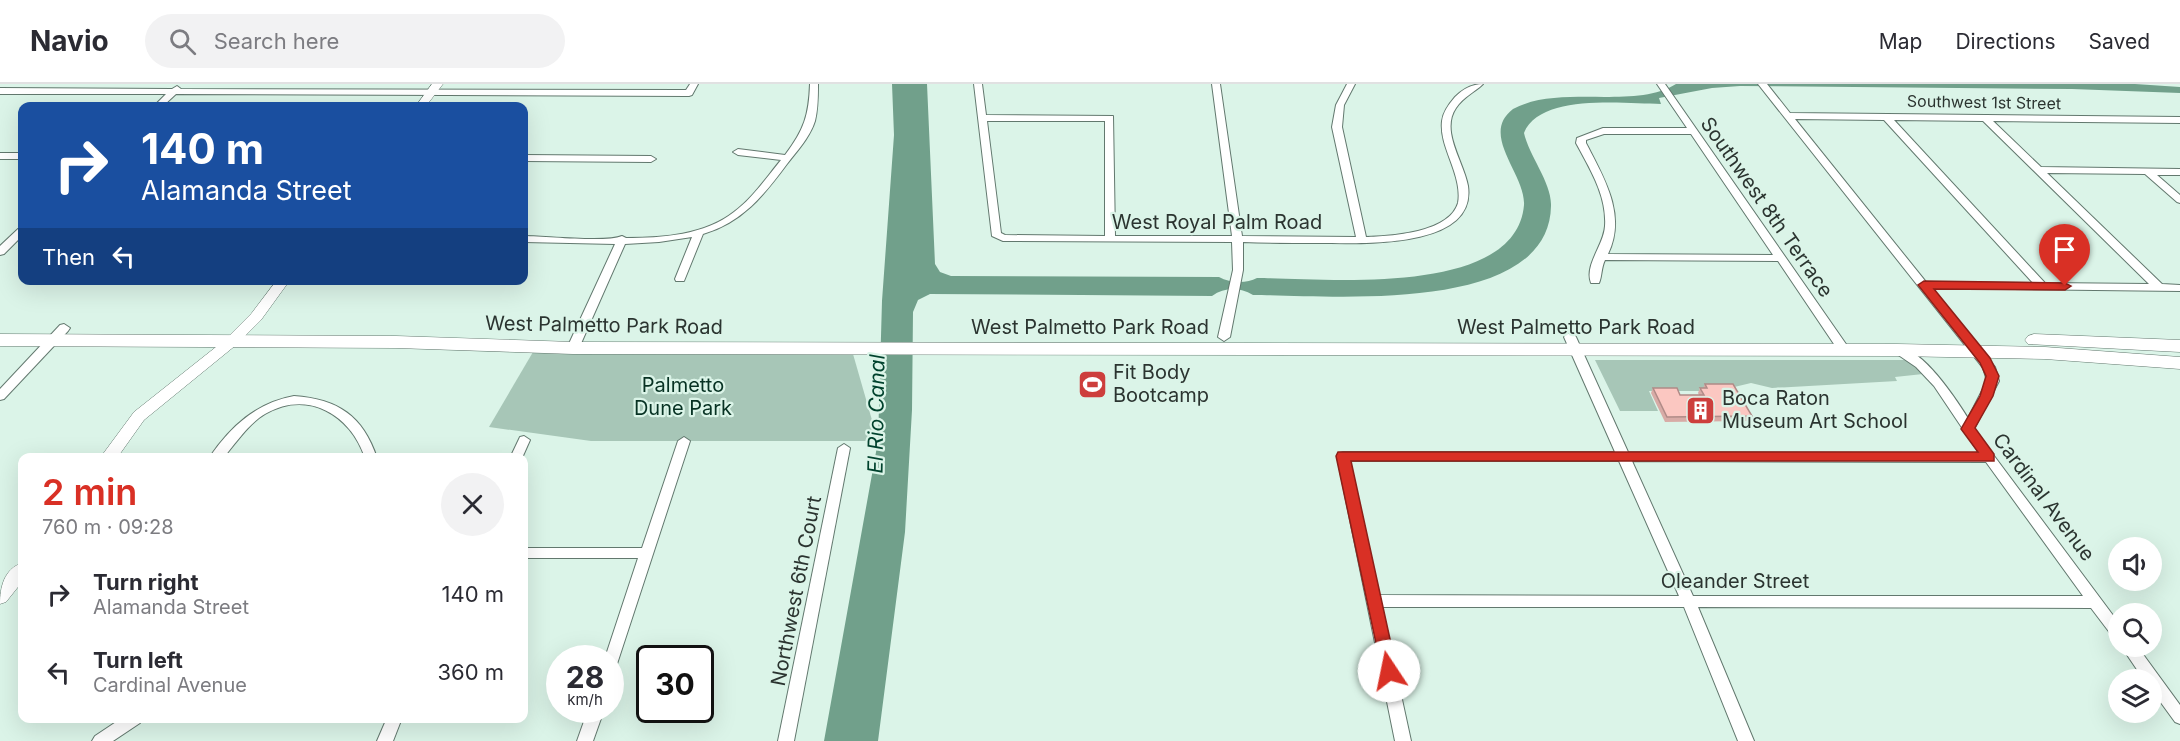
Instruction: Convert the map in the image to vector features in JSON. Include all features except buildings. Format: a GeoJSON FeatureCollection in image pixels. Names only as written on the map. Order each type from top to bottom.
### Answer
{"type":"FeatureCollection","features":[{"type":"Feature","properties":{"kind":"main road","name":"West Palmetto Park Road"},"geometry":{"type":"LineString","coordinates":[[0,328],[58,335]]}},
{"type":"Feature","properties":{"kind":"main road","name":"West Palmetto Park Road"},"geometry":{"type":"LineString","coordinates":[[0,340],[58,335],[237,336],[406,343],[947,343],[1131,337],[1224,337],[1572,343],[2180,346]]}},
{"type":"Feature","properties":{"kind":"main road"},"geometry":{"type":"LineString","coordinates":[[1062,350],[1073,343],[1119,342],[1131,337]]}},
{"type":"Feature","properties":{"kind":"main road"},"geometry":{"type":"LineString","coordinates":[[1151,350],[1163,346],[1218,344],[1224,337]]}},
{"type":"Feature","properties":{"kind":"main road","name":"West Palmetto Park Road"},"geometry":{"type":"LineString","coordinates":[[947,343],[1062,350],[1572,343]]}},
{"type":"Feature","properties":{"kind":"main road","name":"West Palmetto Park Road"},"geometry":{"type":"LineString","coordinates":[[1840,344],[1897,350],[1972,345],[2180,363]]}},
{"type":"Feature","properties":{"kind":"street"},"geometry":{"type":"LineString","coordinates":[[162,102],[182,84]]}},
{"type":"Feature","properties":{"kind":"street"},"geometry":{"type":"LineString","coordinates":[[528,239],[667,239],[698,234],[717,227],[739,213],[768,183],[787,158],[812,120],[814,84]]}},
{"type":"Feature","properties":{"kind":"street"},"geometry":{"type":"LineString","coordinates":[[978,84],[982,118],[1110,118],[1110,240]]}},
{"type":"Feature","properties":{"kind":"street"},"geometry":{"type":"LineString","coordinates":[[1216,84],[1238,240],[1238,270],[1224,337]]}},
{"type":"Feature","properties":{"kind":"street"},"geometry":{"type":"LineString","coordinates":[[1351,84],[1340,105],[1337,127],[1362,240]]}},
{"type":"Feature","properties":{"kind":"street","name":"West Royal Palm Road"},"geometry":{"type":"LineString","coordinates":[[982,118],[996,231],[1003,238],[1110,240],[1408,238],[1439,227],[1458,210],[1464,196],[1463,185],[1446,137],[1446,119],[1455,102],[1479,84]]}},
{"type":"Feature","properties":{"kind":"street"},"geometry":{"type":"LineString","coordinates":[[1765,87],[1972,345]]}},
{"type":"Feature","properties":{"kind":"street"},"geometry":{"type":"LineString","coordinates":[[424,102],[435,88]]}},
{"type":"Feature","properties":{"kind":"street"},"geometry":{"type":"LineString","coordinates":[[0,91],[692,88]]}},
{"type":"Feature","properties":{"kind":"street","name":"Southwest 8th Terrace"},"geometry":{"type":"LineString","coordinates":[[1665,90],[1840,344]]}},
{"type":"Feature","properties":{"kind":"street","name":"Southwest 1st Street"},"geometry":{"type":"LineString","coordinates":[[1788,116],[2180,120]]}},
{"type":"Feature","properties":{"kind":"street"},"geometry":{"type":"LineString","coordinates":[[1886,117],[2042,286]]}},
{"type":"Feature","properties":{"kind":"street"},"geometry":{"type":"LineString","coordinates":[[1984,117],[2159,288]]}},
{"type":"Feature","properties":{"kind":"street"},"geometry":{"type":"LineString","coordinates":[[1595,280],[1594,272],[1610,234],[1610,210],[1581,142],[1587,134],[1603,131],[1693,131]]}},
{"type":"Feature","properties":{"kind":"street"},"geometry":{"type":"LineString","coordinates":[[738,152],[787,158]]}},
{"type":"Feature","properties":{"kind":"street"},"geometry":{"type":"LineString","coordinates":[[0,156],[18,156]]}},
{"type":"Feature","properties":{"kind":"street"},"geometry":{"type":"LineString","coordinates":[[528,158],[651,159]]}},
{"type":"Feature","properties":{"kind":"street"},"geometry":{"type":"LineString","coordinates":[[2038,170],[2180,172]]}},
{"type":"Feature","properties":{"kind":"street"},"geometry":{"type":"LineString","coordinates":[[2148,172],[2180,200]]}},
{"type":"Feature","properties":{"kind":"street"},"geometry":{"type":"LineString","coordinates":[[680,279],[698,234]]}},
{"type":"Feature","properties":{"kind":"street"},"geometry":{"type":"LineString","coordinates":[[0,252],[18,235]]}},
{"type":"Feature","properties":{"kind":"street"},"geometry":{"type":"LineString","coordinates":[[576,342],[622,239]]}},
{"type":"Feature","properties":{"kind":"street"},"geometry":{"type":"LineString","coordinates":[[1601,257],[1780,258]]}},
{"type":"Feature","properties":{"kind":"street"},"geometry":{"type":"LineString","coordinates":[[112,453],[147,408],[237,336],[280,285]]}},
{"type":"Feature","properties":{"kind":"street"},"geometry":{"type":"LineString","coordinates":[[1924,285],[2180,288]]}},
{"type":"Feature","properties":{"kind":"street"},"geometry":{"type":"LineString","coordinates":[[0,396],[58,335]]}},
{"type":"Feature","properties":{"kind":"street"},"geometry":{"type":"LineString","coordinates":[[1572,343],[1688,601],[1746,741]]}},
{"type":"Feature","properties":{"kind":"street","name":"Cardinal Avenue"},"geometry":{"type":"LineString","coordinates":[[1972,345],[1989,367],[1993,381],[1968,429],[2108,620]]}},
{"type":"Feature","properties":{"kind":"street"},"geometry":{"type":"LineString","coordinates":[[1897,350],[1916,360],[1928,370],[1968,429]]}},
{"type":"Feature","properties":{"kind":"street"},"geometry":{"type":"LineString","coordinates":[[221,453],[260,411],[272,405],[298,399],[318,402],[341,413],[362,434],[369,453]]}},
{"type":"Feature","properties":{"kind":"street"},"geometry":{"type":"LineString","coordinates":[[518,453],[524,440]]}},
{"type":"Feature","properties":{"kind":"street"},"geometry":{"type":"LineString","coordinates":[[616,645],[684,441]]}},
{"type":"Feature","properties":{"kind":"street","name":"Northwest 6th Court"},"geometry":{"type":"LineString","coordinates":[[786,741],[844,448]]}},
{"type":"Feature","properties":{"kind":"street"},"geometry":{"type":"LineString","coordinates":[[1403,741],[1343,456],[1989,458]]}},
{"type":"Feature","properties":{"kind":"street"},"geometry":{"type":"LineString","coordinates":[[528,553],[647,553]]}},
{"type":"Feature","properties":{"kind":"street"},"geometry":{"type":"LineString","coordinates":[[0,597],[18,575]]}},
{"type":"Feature","properties":{"kind":"street","name":"Oleander Street"},"geometry":{"type":"LineString","coordinates":[[1375,601],[2095,602]]}},
{"type":"Feature","properties":{"kind":"street"},"geometry":{"type":"LineString","coordinates":[[2136,657],[2180,717]]}},
{"type":"Feature","properties":{"kind":"street"},"geometry":{"type":"LineString","coordinates":[[100,741],[127,723]]}},
{"type":"Feature","properties":{"kind":"street"},"geometry":{"type":"LineString","coordinates":[[385,741],[393,723]]}},
{"type":"Feature","properties":{"kind":"street"},"geometry":{"type":"LineString","coordinates":[[585,741],[591,723]]}},
{"type":"Feature","properties":{"kind":"green space","name":"Palmetto Dune Park"},"geometry":{"type":"Polygon","coordinates":[[[533,352],[853,354],[878,441],[591,441],[489,427],[533,352]]]}},
{"type":"Feature","properties":{"kind":"green space"},"geometry":{"type":"Polygon","coordinates":[[[1595,360],[1909,360],[1923,374],[1895,377],[1897,381],[1772,388],[1751,383],[1730,388],[1699,388],[1700,391],[1649,391],[1658,411],[1620,411],[1595,360]]]}},
{"type":"Feature","properties":{"kind":"shaded area"},"geometry":{"type":"Polygon","coordinates":[[[892,84],[927,84],[935,264],[940,272],[951,276],[1219,277],[1238,282],[1257,278],[1367,280],[1412,277],[1453,269],[1488,256],[1513,235],[1524,205],[1523,193],[1502,143],[1501,131],[1504,119],[1513,109],[1532,102],[1552,98],[1640,95],[1659,92],[1676,84],[2135,84],[2180,87],[2180,93],[2072,89],[1740,86],[1712,88],[1659,98],[1661,104],[1606,103],[1565,106],[1533,120],[1524,133],[1550,197],[1551,206],[1541,242],[1514,267],[1475,283],[1429,292],[1330,297],[1253,295],[1232,289],[1212,296],[930,294],[918,300],[913,312],[912,410],[905,532],[878,741],[824,741],[878,441],[882,301],[894,135],[892,84]]]}},
{"type":"Feature","properties":{"kind":"place","name":"Fit Body Bootcamp"},"geometry":{"type":"Point","coordinates":[1092,384]}},
{"type":"Feature","properties":{"kind":"place","name":"Boca Raton Museum Art School"},"geometry":{"type":"Point","coordinates":[1701,410]}},
{"type":"Feature","properties":{"kind":"route"},"geometry":{"type":"LineString","coordinates":[[1389,671],[1343,456],[1989,458],[1968,429],[1986,396],[1993,376],[1985,361],[1924,285],[2065,286]]}},
{"type":"Feature","properties":{"kind":"water label","name":"El Rio Canal"},"geometry":{"type":"Point","coordinates":[876,414]}}]}
